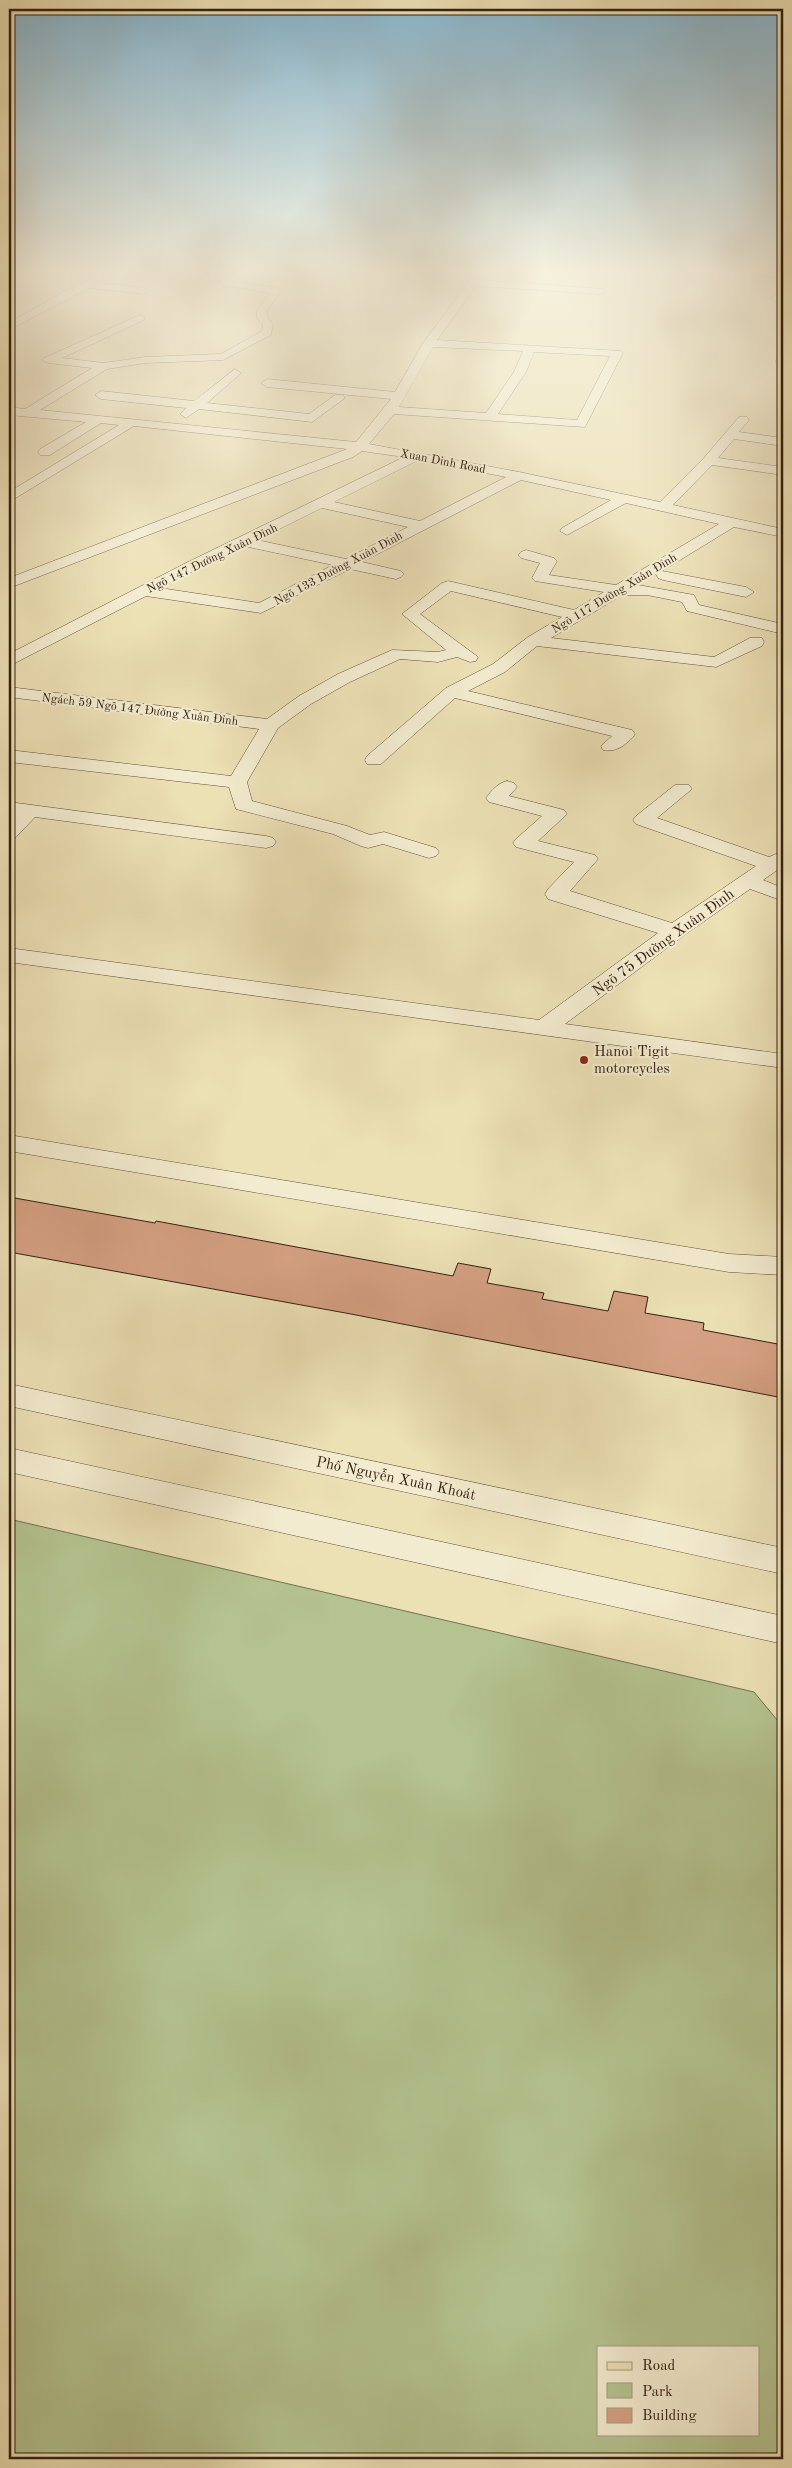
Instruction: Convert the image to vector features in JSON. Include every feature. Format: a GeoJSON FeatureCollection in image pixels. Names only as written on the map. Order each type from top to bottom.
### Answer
{"type":"FeatureCollection","features":[{"type":"Feature","properties":{"kind":"street"},"geometry":{"type":"LineString","coordinates":[[28,413],[72,386]]}},
{"type":"Feature","properties":{"kind":"street"},"geometry":{"type":"LineString","coordinates":[[174,426],[195,404],[217,386]]}},
{"type":"Feature","properties":{"kind":"street"},"geometry":{"type":"LineString","coordinates":[[299,386],[400,396]]}},
{"type":"Feature","properties":{"kind":"street"},"geometry":{"type":"LineString","coordinates":[[9,583],[348,454],[360,446],[391,410],[405,386]]}},
{"type":"Feature","properties":{"kind":"street"},"geometry":{"type":"LineString","coordinates":[[490,417],[511,386]]}},
{"type":"Feature","properties":{"kind":"street"},"geometry":{"type":"LineString","coordinates":[[391,410],[581,424],[600,386]]}},
{"type":"Feature","properties":{"kind":"street"},"geometry":{"type":"LineString","coordinates":[[195,387],[214,389]]}},
{"type":"Feature","properties":{"kind":"street"},"geometry":{"type":"LineString","coordinates":[[101,396],[195,404],[216,409],[312,418],[336,401],[315,402]]}},
{"type":"Feature","properties":{"kind":"street","name":"Xuan Dinh Road"},"geometry":{"type":"LineString","coordinates":[[9,411],[360,446],[519,476],[783,533]]}},
{"type":"Feature","properties":{"kind":"street"},"geometry":{"type":"LineString","coordinates":[[45,452],[99,419]]}},
{"type":"Feature","properties":{"kind":"street"},"geometry":{"type":"LineString","coordinates":[[663,507],[709,461],[743,420]]}},
{"type":"Feature","properties":{"kind":"street"},"geometry":{"type":"LineString","coordinates":[[9,498],[132,422]]}},
{"type":"Feature","properties":{"kind":"street"},"geometry":{"type":"LineString","coordinates":[[729,435],[783,442]]}},
{"type":"Feature","properties":{"kind":"street"},"geometry":{"type":"LineString","coordinates":[[282,451],[298,439]]}},
{"type":"Feature","properties":{"kind":"street","name":"Ngõ 147 Đường Xuân Đỉnh"},"geometry":{"type":"LineString","coordinates":[[9,661],[320,503],[417,456]]}},
{"type":"Feature","properties":{"kind":"street"},"geometry":{"type":"LineString","coordinates":[[709,461],[783,471]]}},
{"type":"Feature","properties":{"kind":"street","name":"Ngõ 133 Đường Xuân Đỉnh"},"geometry":{"type":"LineString","coordinates":[[145,591],[261,608],[519,476]]}},
{"type":"Feature","properties":{"kind":"street"},"geometry":{"type":"LineString","coordinates":[[567,531],[623,499]]}},
{"type":"Feature","properties":{"kind":"street"},"geometry":{"type":"LineString","coordinates":[[320,503],[420,525]]}},
{"type":"Feature","properties":{"kind":"street","name":"Ngõ 117 Đường Xuân Đỉnh"},"geometry":{"type":"LineString","coordinates":[[374,760],[452,692],[499,668],[534,641],[732,522]]}},
{"type":"Feature","properties":{"kind":"street"},"geometry":{"type":"LineString","coordinates":[[243,542],[396,574]]}},
{"type":"Feature","properties":{"kind":"street"},"geometry":{"type":"LineString","coordinates":[[526,555],[549,561],[540,578],[619,590],[647,590],[688,598],[694,608],[783,628]]}},
{"type":"Feature","properties":{"kind":"street"},"geometry":{"type":"LineString","coordinates":[[649,572],[746,592]]}},
{"type":"Feature","properties":{"kind":"street"},"geometry":{"type":"LineString","coordinates":[[499,668],[459,652],[410,614],[448,586],[577,616]]}},
{"type":"Feature","properties":{"kind":"street"},"geometry":{"type":"LineString","coordinates":[[534,641],[716,662],[756,642]]}},
{"type":"Feature","properties":{"kind":"street"},"geometry":{"type":"LineString","coordinates":[[243,804],[237,782],[271,726],[305,700],[344,678],[398,654],[438,657],[459,652]]}},
{"type":"Feature","properties":{"kind":"street","name":"Ngách 59 Ngõ 147 Đường Xuân Đỉnh"},"geometry":{"type":"LineString","coordinates":[[9,692],[271,726]]}},
{"type":"Feature","properties":{"kind":"street"},"geometry":{"type":"LineString","coordinates":[[452,692],[626,734],[610,746]]}},
{"type":"Feature","properties":{"kind":"street"},"geometry":{"type":"LineString","coordinates":[[579,723],[601,708]]}},
{"type":"Feature","properties":{"kind":"street"},"geometry":{"type":"LineString","coordinates":[[9,756],[237,782]]}},
{"type":"Feature","properties":{"kind":"street"},"geometry":{"type":"LineString","coordinates":[[507,787],[496,798],[557,814],[523,843],[588,859],[556,894],[675,931]]}},
{"type":"Feature","properties":{"kind":"street"},"geometry":{"type":"LineString","coordinates":[[682,789],[643,820],[778,861]]}},
{"type":"Feature","properties":{"kind":"street"},"geometry":{"type":"LineString","coordinates":[[204,834],[243,804]]}},
{"type":"Feature","properties":{"kind":"street"},"geometry":{"type":"LineString","coordinates":[[243,804],[340,830],[368,842],[384,838],[429,852]]}},
{"type":"Feature","properties":{"kind":"street"},"geometry":{"type":"LineString","coordinates":[[9,808],[266,842]]}},
{"type":"Feature","properties":{"kind":"street"},"geometry":{"type":"LineString","coordinates":[[9,834],[31,810]]}},
{"type":"Feature","properties":{"kind":"street","name":"Ngõ 75 Đường Xuân Đỉnh"},"geometry":{"type":"LineString","coordinates":[[544,1028],[675,931],[778,861]]}},
{"type":"Feature","properties":{"kind":"street"},"geometry":{"type":"LineString","coordinates":[[747,882],[783,895]]}},
{"type":"Feature","properties":{"kind":"street"},"geometry":{"type":"LineString","coordinates":[[9,955],[783,1061]]}},
{"type":"Feature","properties":{"kind":"street"},"geometry":{"type":"LineString","coordinates":[[9,1143],[729,1263],[783,1266]]}},
{"type":"Feature","properties":{"kind":"street","name":"Phố Nguyễn Xuân Khoát"},"geometry":{"type":"LineString","coordinates":[[9,1395],[783,1561]]}},
{"type":"Feature","properties":{"kind":"street"},"geometry":{"type":"LineString","coordinates":[[9,1460],[783,1630]]}},
{"type":"Feature","properties":{"kind":"green space"},"geometry":{"type":"Polygon","coordinates":[[[9,1519],[754,1692],[783,1727],[783,2459],[9,2459],[9,1519]]]}},
{"type":"Feature","properties":{"kind":"building"},"geometry":{"type":"Polygon","coordinates":[[[9,1197],[155,1223],[156,1221],[453,1276],[458,1263],[491,1269],[487,1283],[544,1293],[542,1299],[608,1311],[614,1291],[648,1297],[645,1313],[704,1323],[703,1330],[783,1345],[783,1398],[351,1314],[9,1252],[9,1197]]]}},
{"type":"Feature","properties":{"kind":"place","name":"Hanoi Tigit motorcycles"},"geometry":{"type":"Point","coordinates":[584,1060]}}]}
